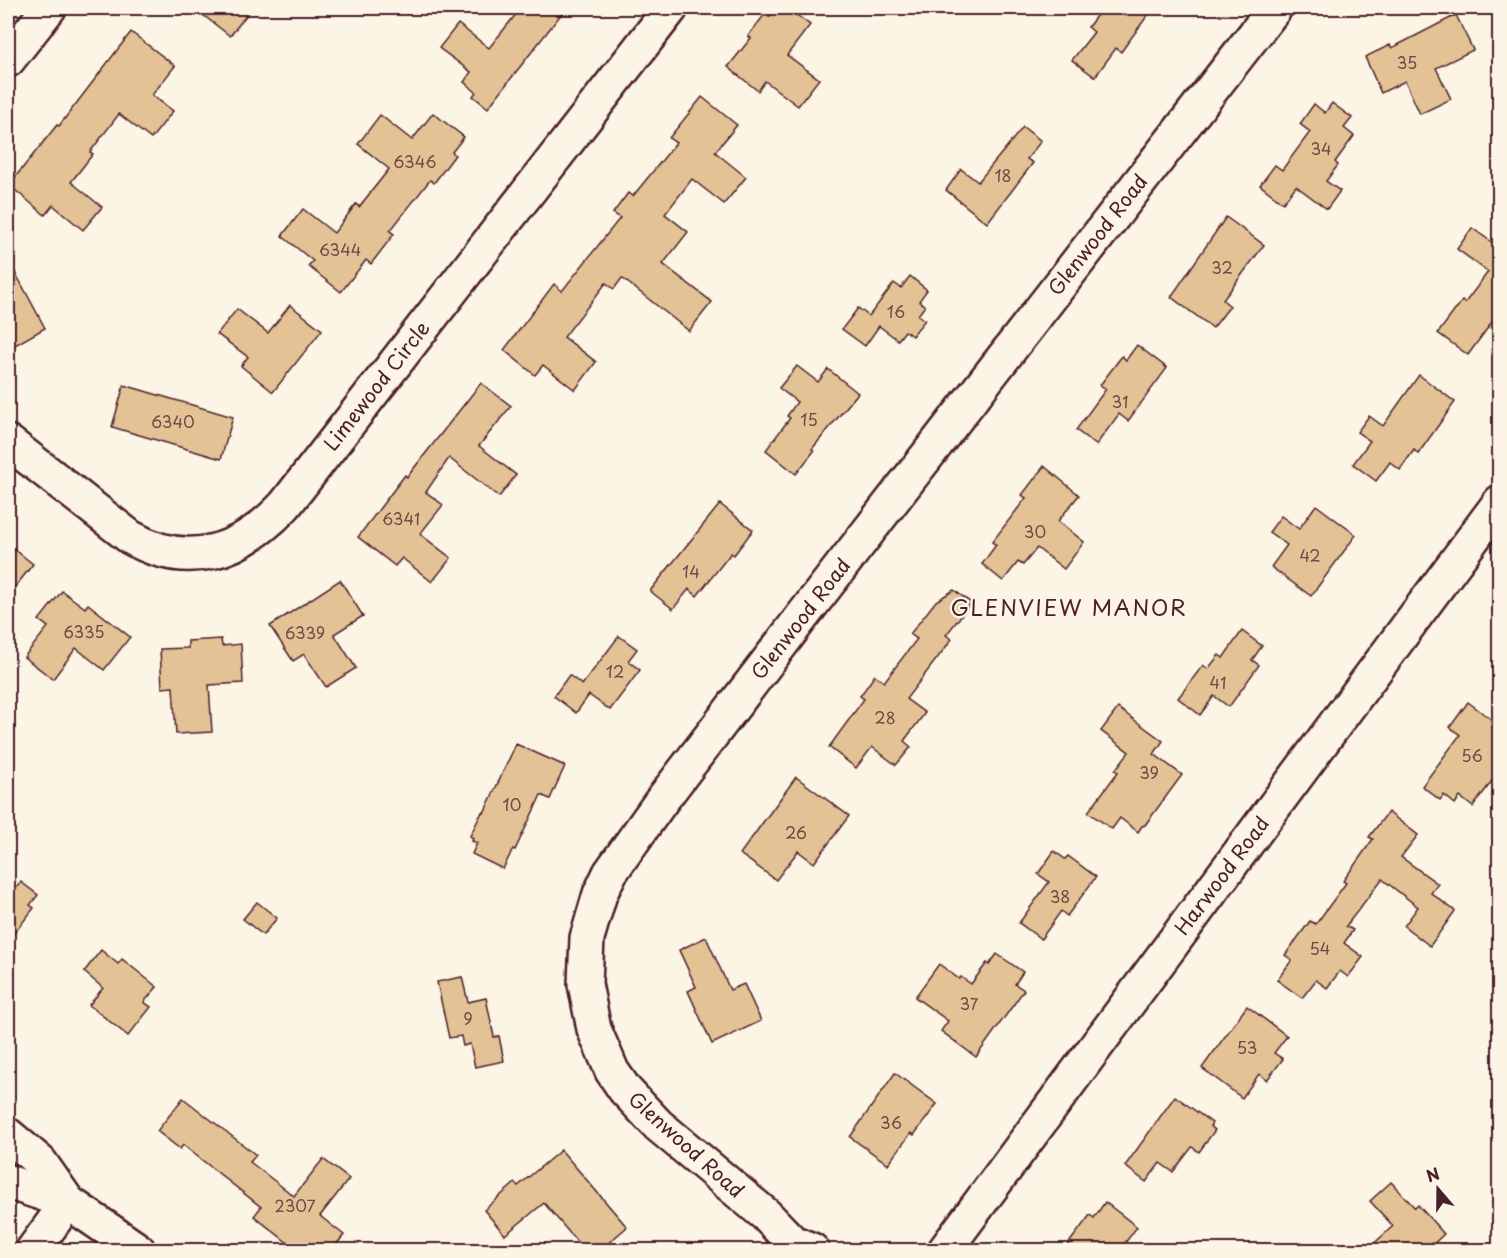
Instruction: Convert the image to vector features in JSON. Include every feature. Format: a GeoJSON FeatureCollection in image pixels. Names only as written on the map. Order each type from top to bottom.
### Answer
{"type":"FeatureCollection","features":[{"type":"Feature","properties":{"kind":"street"},"geometry":{"type":"LineString","coordinates":[[8,60],[49,8]]}},
{"type":"Feature","properties":{"kind":"street","name":"Limewood Circle"},"geometry":{"type":"LineString","coordinates":[[8,442],[130,537],[141,543],[168,552],[209,553],[233,545],[256,532],[285,505],[671,8]]}},
{"type":"Feature","properties":{"kind":"street","name":"Glenwood Road"},"geometry":{"type":"LineString","coordinates":[[800,1248],[766,1215],[658,1125],[625,1090],[612,1071],[594,1029],[585,984],[587,938],[600,894],[610,873],[662,800],[1275,8]]}},
{"type":"Feature","properties":{"kind":"street","name":"Harwood Road"},"geometry":{"type":"LineString","coordinates":[[945,1251],[1500,502]]}},
{"type":"Feature","properties":{"kind":"street"},"geometry":{"type":"LineString","coordinates":[[8,1135],[40,1162],[68,1202]]}},
{"type":"Feature","properties":{"kind":"street"},"geometry":{"type":"LineString","coordinates":[[8,1182],[68,1202],[138,1251]]}},
{"type":"Feature","properties":{"kind":"street"},"geometry":{"type":"LineString","coordinates":[[33,1251],[68,1202]]}},
{"type":"Feature","properties":{"kind":"building"},"geometry":{"type":"Polygon","coordinates":[[[194,8],[252,8],[230,36],[194,8]]]}},
{"type":"Feature","properties":{"kind":"building"},"geometry":{"type":"Polygon","coordinates":[[[521,8],[566,8],[488,108],[473,96],[476,92],[464,82],[471,72],[439,48],[458,24],[489,48],[521,8]]]}},
{"type":"Feature","properties":{"kind":"building"},"geometry":{"type":"Polygon","coordinates":[[[776,8],[787,8],[810,25],[787,55],[819,79],[798,106],[765,81],[758,91],[728,67],[751,38],[748,36],[765,14],[769,17],[776,8]]]}},
{"type":"Feature","properties":{"kind":"building"},"geometry":{"type":"Polygon","coordinates":[[[1102,8],[1153,8],[1121,52],[1116,48],[1095,77],[1072,60],[1094,32],[1088,27],[1102,8]]]}},
{"type":"Feature","properties":{"kind":"building"},"geometry":{"type":"Polygon","coordinates":[[[1456,15],[1473,50],[1436,68],[1451,99],[1420,114],[1405,81],[1381,93],[1365,57],[1390,45],[1392,48],[1456,15]]]}},
{"type":"Feature","properties":{"kind":"building"},"geometry":{"type":"Polygon","coordinates":[[[131,32],[175,66],[152,95],[173,111],[151,139],[119,114],[90,152],[93,154],[71,182],[102,207],[83,230],[53,205],[45,215],[9,185],[57,125],[59,126],[131,32]]]}},
{"type":"Feature","properties":{"kind":"building"},"geometry":{"type":"Polygon","coordinates":[[[702,97],[737,125],[715,152],[746,177],[724,204],[692,179],[665,214],[688,232],[663,264],[712,302],[689,331],[622,278],[614,289],[606,283],[564,337],[596,362],[575,390],[543,365],[535,375],[504,350],[554,284],[562,291],[620,218],[613,213],[628,193],[633,196],[676,143],[669,138],[702,97]]]}},
{"type":"Feature","properties":{"kind":"building"},"geometry":{"type":"Polygon","coordinates":[[[1332,103],[1352,118],[1344,128],[1354,136],[1335,162],[1338,165],[1326,181],[1340,191],[1327,209],[1296,186],[1283,203],[1260,185],[1275,165],[1282,170],[1310,132],[1300,124],[1314,104],[1325,113],[1332,103]]]}},
{"type":"Feature","properties":{"kind":"building"},"geometry":{"type":"Polygon","coordinates":[[[433,113],[464,137],[452,152],[455,155],[434,183],[430,180],[390,231],[394,234],[371,264],[366,260],[341,292],[308,266],[313,261],[282,236],[303,209],[334,233],[356,204],[359,207],[389,169],[358,144],[380,115],[412,140],[433,113]]]}},
{"type":"Feature","properties":{"kind":"building"},"geometry":{"type":"Polygon","coordinates":[[[1023,127],[1041,141],[1027,159],[1033,163],[987,223],[946,190],[961,169],[978,182],[1023,127]]]}},
{"type":"Feature","properties":{"kind":"building"},"geometry":{"type":"Polygon","coordinates":[[[1226,217],[1264,245],[1223,300],[1230,306],[1213,328],[1171,297],[1226,217]]]}},
{"type":"Feature","properties":{"kind":"building"},"geometry":{"type":"Polygon","coordinates":[[[1472,228],[1500,248],[1500,328],[1492,322],[1468,355],[1438,333],[1462,301],[1465,303],[1488,272],[1457,249],[1472,228]]]}},
{"type":"Feature","properties":{"kind":"building"},"geometry":{"type":"Polygon","coordinates":[[[8,259],[45,328],[8,349],[8,259]]]}},
{"type":"Feature","properties":{"kind":"building"},"geometry":{"type":"Polygon","coordinates":[[[910,276],[927,290],[919,301],[925,306],[918,315],[925,320],[912,336],[905,331],[898,340],[879,326],[865,346],[842,329],[858,308],[869,316],[894,283],[901,288],[910,276]]]}},
{"type":"Feature","properties":{"kind":"building"},"geometry":{"type":"Polygon","coordinates":[[[290,305],[322,330],[273,392],[241,366],[248,357],[217,334],[237,309],[268,333],[290,305]]]}},
{"type":"Feature","properties":{"kind":"building"},"geometry":{"type":"Polygon","coordinates":[[[1137,345],[1167,368],[1128,421],[1119,414],[1096,445],[1076,430],[1106,389],[1100,385],[1122,356],[1126,360],[1137,345]]]}},
{"type":"Feature","properties":{"kind":"building"},"geometry":{"type":"Polygon","coordinates":[[[797,366],[818,382],[828,369],[858,393],[812,449],[814,451],[796,474],[766,450],[790,418],[787,416],[797,402],[779,388],[797,366]]]}},
{"type":"Feature","properties":{"kind":"building"},"geometry":{"type":"Polygon","coordinates":[[[1419,375],[1455,402],[1418,454],[1414,450],[1400,470],[1390,462],[1376,481],[1353,464],[1370,441],[1357,432],[1369,416],[1383,426],[1419,375]]]}},
{"type":"Feature","properties":{"kind":"building"},"geometry":{"type":"Polygon","coordinates":[[[481,383],[511,406],[479,446],[516,475],[499,497],[449,458],[426,492],[443,505],[420,534],[451,558],[432,582],[402,558],[395,566],[358,537],[405,475],[407,477],[481,383]]]}},
{"type":"Feature","properties":{"kind":"building"},"geometry":{"type":"Polygon","coordinates":[[[124,385],[233,417],[221,459],[112,427],[124,385]]]}},
{"type":"Feature","properties":{"kind":"building"},"geometry":{"type":"Polygon","coordinates":[[[1044,466],[1079,495],[1058,521],[1084,542],[1064,569],[1037,548],[1023,565],[1018,562],[1003,581],[982,564],[996,545],[992,542],[1026,498],[1022,495],[1044,466]]]}},
{"type":"Feature","properties":{"kind":"building"},"geometry":{"type":"Polygon","coordinates":[[[720,504],[753,530],[734,555],[731,553],[697,596],[689,589],[673,609],[650,591],[720,504]]]}},
{"type":"Feature","properties":{"kind":"building"},"geometry":{"type":"Polygon","coordinates":[[[1316,505],[1356,535],[1311,596],[1271,567],[1287,545],[1269,532],[1281,516],[1299,529],[1316,505]]]}},
{"type":"Feature","properties":{"kind":"building"},"geometry":{"type":"Polygon","coordinates":[[[8,544],[33,564],[8,596],[8,544]]]}},
{"type":"Feature","properties":{"kind":"building"},"geometry":{"type":"Polygon","coordinates":[[[340,580],[363,616],[334,634],[356,668],[326,687],[304,654],[293,661],[270,626],[340,580]]]}},
{"type":"Feature","properties":{"kind":"building"},"geometry":{"type":"Polygon","coordinates":[[[954,590],[971,603],[946,635],[952,639],[906,699],[925,713],[904,741],[911,747],[896,765],[872,747],[856,768],[829,747],[864,699],[860,696],[875,675],[884,682],[917,639],[910,634],[936,601],[954,590]]]}},
{"type":"Feature","properties":{"kind":"building"},"geometry":{"type":"Polygon","coordinates":[[[62,591],[85,608],[88,604],[130,637],[104,670],[76,648],[53,679],[24,657],[48,627],[39,620],[62,591]]]}},
{"type":"Feature","properties":{"kind":"building"},"geometry":{"type":"Polygon","coordinates":[[[1242,631],[1262,646],[1252,660],[1259,665],[1229,707],[1214,696],[1200,715],[1178,698],[1203,665],[1208,669],[1219,655],[1223,658],[1242,631]]]}},
{"type":"Feature","properties":{"kind":"building"},"geometry":{"type":"Polygon","coordinates":[[[619,636],[637,649],[628,661],[640,670],[610,710],[589,695],[576,713],[554,696],[569,675],[582,685],[619,636]]]}},
{"type":"Feature","properties":{"kind":"building"},"geometry":{"type":"Polygon","coordinates":[[[221,639],[222,646],[241,644],[243,683],[209,685],[212,732],[176,734],[173,687],[162,688],[160,649],[188,648],[188,641],[221,639]]]}},
{"type":"Feature","properties":{"kind":"building"},"geometry":{"type":"Polygon","coordinates":[[[1468,702],[1500,726],[1500,770],[1473,807],[1460,797],[1455,804],[1444,795],[1440,800],[1422,786],[1460,735],[1450,727],[1468,702]]]}},
{"type":"Feature","properties":{"kind":"building"},"geometry":{"type":"Polygon","coordinates":[[[1118,708],[1163,741],[1154,754],[1182,775],[1138,832],[1120,818],[1112,829],[1088,812],[1118,772],[1115,770],[1129,752],[1101,731],[1118,708]]]}},
{"type":"Feature","properties":{"kind":"building"},"geometry":{"type":"Polygon","coordinates":[[[516,744],[565,766],[550,799],[541,795],[515,850],[513,849],[503,869],[472,854],[477,843],[472,841],[473,838],[470,836],[482,812],[484,813],[516,744]]]}},
{"type":"Feature","properties":{"kind":"building"},"geometry":{"type":"Polygon","coordinates":[[[796,777],[849,816],[814,863],[798,851],[776,880],[740,854],[796,777]]]}},
{"type":"Feature","properties":{"kind":"building"},"geometry":{"type":"Polygon","coordinates":[[[1388,812],[1418,835],[1401,857],[1438,884],[1431,893],[1455,911],[1430,946],[1404,926],[1418,907],[1382,879],[1346,926],[1353,930],[1344,943],[1363,957],[1348,977],[1340,971],[1327,988],[1316,980],[1302,998],[1277,980],[1292,960],[1285,955],[1310,921],[1316,924],[1346,883],[1343,881],[1373,839],[1369,837],[1388,812]]]}},
{"type":"Feature","properties":{"kind":"building"},"geometry":{"type":"Polygon","coordinates":[[[1054,851],[1065,859],[1068,856],[1096,877],[1067,916],[1061,911],[1041,939],[1019,923],[1049,882],[1038,874],[1054,851]]]}},
{"type":"Feature","properties":{"kind":"building"},"geometry":{"type":"Polygon","coordinates":[[[21,882],[38,895],[30,905],[34,908],[8,941],[8,898],[21,882]]]}},
{"type":"Feature","properties":{"kind":"building"},"geometry":{"type":"Polygon","coordinates":[[[257,902],[277,918],[263,935],[243,919],[257,902]]]}},
{"type":"Feature","properties":{"kind":"building"},"geometry":{"type":"Polygon","coordinates":[[[706,937],[730,990],[744,984],[761,1021],[712,1044],[688,991],[696,987],[679,950],[706,937]]]}},
{"type":"Feature","properties":{"kind":"building"},"geometry":{"type":"Polygon","coordinates":[[[101,950],[118,964],[122,959],[157,987],[144,1002],[151,1007],[128,1036],[89,1005],[103,988],[84,972],[101,950]]]}},
{"type":"Feature","properties":{"kind":"building"},"geometry":{"type":"Polygon","coordinates":[[[997,954],[1023,972],[1015,984],[1024,990],[976,1057],[941,1031],[948,1021],[915,997],[939,964],[959,979],[961,977],[971,984],[997,954]]]}},
{"type":"Feature","properties":{"kind":"building"},"geometry":{"type":"Polygon","coordinates":[[[462,977],[468,1002],[486,998],[494,1037],[499,1036],[504,1061],[475,1067],[470,1044],[463,1046],[461,1036],[449,1038],[437,982],[462,977]]]}},
{"type":"Feature","properties":{"kind":"building"},"geometry":{"type":"Polygon","coordinates":[[[1247,1006],[1287,1036],[1274,1053],[1283,1059],[1267,1080],[1259,1074],[1242,1098],[1202,1068],[1247,1006]]]}},
{"type":"Feature","properties":{"kind":"building"},"geometry":{"type":"Polygon","coordinates":[[[895,1073],[937,1104],[888,1164],[850,1137],[895,1073]]]}},
{"type":"Feature","properties":{"kind":"building"},"geometry":{"type":"Polygon","coordinates":[[[1175,1096],[1212,1123],[1210,1126],[1215,1130],[1199,1152],[1192,1147],[1173,1172],[1160,1163],[1146,1182],[1125,1166],[1175,1096]]]}},
{"type":"Feature","properties":{"kind":"building"},"geometry":{"type":"Polygon","coordinates":[[[183,1098],[256,1155],[250,1162],[294,1196],[323,1159],[349,1179],[320,1216],[344,1235],[331,1251],[298,1251],[254,1216],[261,1207],[183,1145],[180,1149],[157,1131],[183,1098]]]}},
{"type":"Feature","properties":{"kind":"building"},"geometry":{"type":"Polygon","coordinates":[[[561,1150],[627,1227],[599,1251],[585,1251],[544,1203],[505,1235],[484,1210],[515,1183],[518,1186],[561,1150]]]}},
{"type":"Feature","properties":{"kind":"building"},"geometry":{"type":"Polygon","coordinates":[[[1391,1182],[1415,1208],[1418,1205],[1444,1234],[1426,1251],[1366,1251],[1393,1226],[1370,1201],[1391,1182]]]}},
{"type":"Feature","properties":{"kind":"building"},"geometry":{"type":"Polygon","coordinates":[[[1105,1202],[1137,1227],[1119,1251],[1063,1251],[1090,1215],[1094,1218],[1105,1202]]]}},
{"type":"Feature","properties":{"kind":"district","name":"GLENVIEW MANOR"},"geometry":{"type":"Point","coordinates":[1069,608]}}]}
